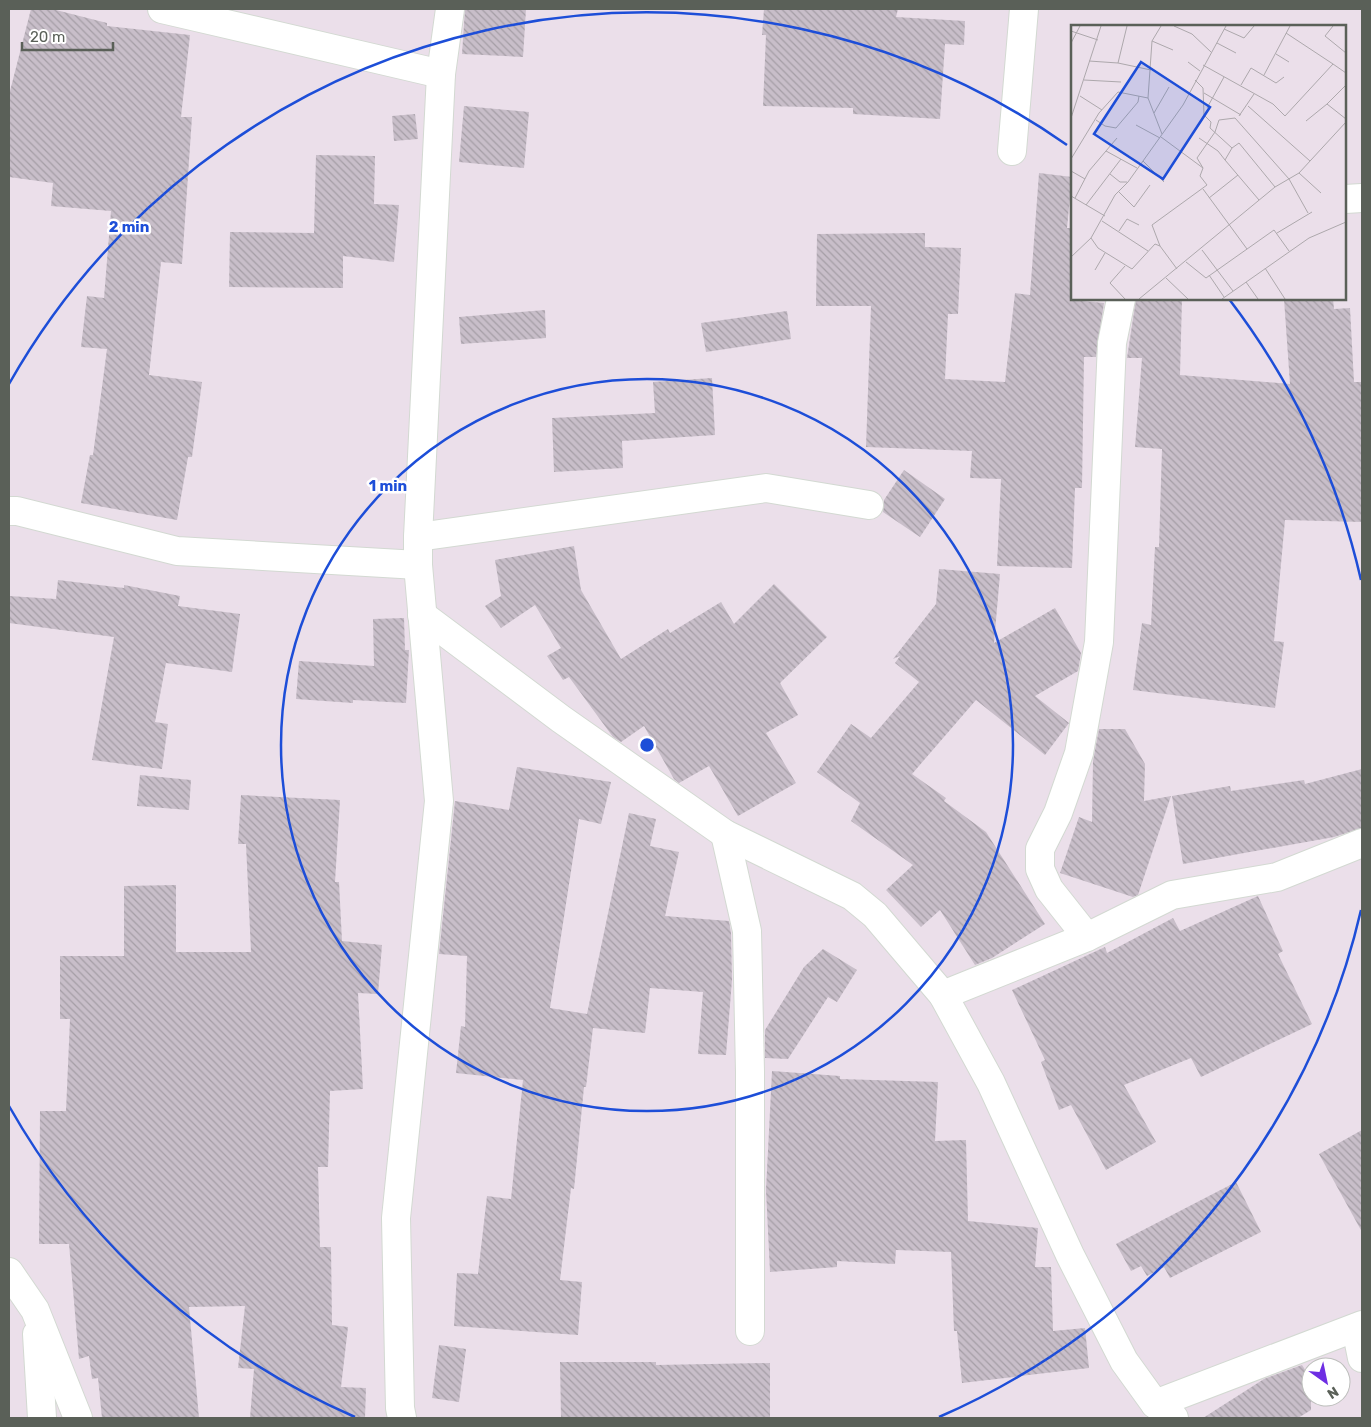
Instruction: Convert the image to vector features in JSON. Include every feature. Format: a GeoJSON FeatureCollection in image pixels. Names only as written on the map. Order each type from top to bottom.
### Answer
{"type":"FeatureCollection","features":[{"type":"Feature","properties":{"kind":"street"},"geometry":{"type":"LineString","coordinates":[[162,9],[441,74]]}},
{"type":"Feature","properties":{"kind":"street"},"geometry":{"type":"LineString","coordinates":[[402,1418],[400,1408],[396,1218],[439,801],[418,565],[418,537],[441,74],[450,9]]}},
{"type":"Feature","properties":{"kind":"street"},"geometry":{"type":"LineString","coordinates":[[1012,151],[1024,9]]}},
{"type":"Feature","properties":{"kind":"street"},"geometry":{"type":"LineString","coordinates":[[1346,199],[1362,198]]}},
{"type":"Feature","properties":{"kind":"street"},"geometry":{"type":"LineString","coordinates":[[1088,937],[1049,888],[1040,869],[1040,849],[1058,813],[1079,753],[1099,642],[1112,343],[1121,300]]}},
{"type":"Feature","properties":{"kind":"street"},"geometry":{"type":"LineString","coordinates":[[418,537],[766,488],[869,505]]}},
{"type":"Feature","properties":{"kind":"street"},"geometry":{"type":"LineString","coordinates":[[9,511],[17,511],[177,551],[418,565]]}},
{"type":"Feature","properties":{"kind":"street"},"geometry":{"type":"LineString","coordinates":[[422,615],[561,718],[725,834],[852,896],[874,915],[943,995],[991,1083],[1070,1255],[1124,1361],[1164,1411],[1359,1326],[1362,1358]]}},
{"type":"Feature","properties":{"kind":"street"},"geometry":{"type":"LineString","coordinates":[[725,834],[747,931],[750,1072],[750,1331]]}},
{"type":"Feature","properties":{"kind":"street"},"geometry":{"type":"LineString","coordinates":[[943,995],[1088,937],[1172,895],[1277,877],[1362,843]]}},
{"type":"Feature","properties":{"kind":"street"},"geometry":{"type":"LineString","coordinates":[[9,1272],[35,1310],[78,1418]]}},
{"type":"Feature","properties":{"kind":"street"},"geometry":{"type":"LineString","coordinates":[[35,1310],[42,1418]]}},
{"type":"Feature","properties":{"kind":"building"},"geometry":{"type":"Polygon","coordinates":[[[31,9],[52,9],[107,23],[107,26],[190,35],[181,117],[192,117],[182,264],[161,262],[149,375],[202,382],[192,457],[188,457],[177,520],[81,503],[90,455],[93,455],[107,349],[81,347],[87,296],[104,298],[111,211],[51,206],[53,183],[9,177],[9,95],[31,9]]]}},
{"type":"Feature","properties":{"kind":"building"},"geometry":{"type":"Polygon","coordinates":[[[465,9],[526,9],[523,57],[462,54],[465,9]]]}},
{"type":"Feature","properties":{"kind":"building"},"geometry":{"type":"Polygon","coordinates":[[[764,9],[898,9],[896,17],[965,21],[964,45],[945,44],[940,119],[853,114],[853,108],[763,106],[766,35],[762,35],[764,9]]]}},
{"type":"Feature","properties":{"kind":"building"},"geometry":{"type":"Polygon","coordinates":[[[464,106],[529,112],[524,168],[459,162],[464,106]]]}},
{"type":"Feature","properties":{"kind":"building"},"geometry":{"type":"Polygon","coordinates":[[[415,114],[418,139],[394,141],[392,116],[415,114]]]}},
{"type":"Feature","properties":{"kind":"building"},"geometry":{"type":"Polygon","coordinates":[[[316,155],[375,156],[374,204],[399,205],[394,262],[343,256],[343,288],[229,287],[230,232],[314,233],[316,155]]]}},
{"type":"Feature","properties":{"kind":"building"},"geometry":{"type":"Polygon","coordinates":[[[1039,173],[1071,177],[1067,228],[1071,228],[1071,300],[1104,303],[1096,357],[1084,357],[1082,488],[1075,488],[1072,568],[997,566],[1001,479],[970,478],[972,451],[866,447],[871,306],[816,306],[817,234],[925,233],[925,247],[961,248],[958,314],[948,314],[945,379],[1005,382],[1015,293],[1030,295],[1039,173]]]}},
{"type":"Feature","properties":{"kind":"building"},"geometry":{"type":"Polygon","coordinates":[[[1136,300],[1182,300],[1180,375],[1290,384],[1284,300],[1333,300],[1334,309],[1350,308],[1354,382],[1362,382],[1362,522],[1285,520],[1274,641],[1284,642],[1275,708],[1133,690],[1142,623],[1151,625],[1155,547],[1159,547],[1162,449],[1135,447],[1142,358],[1127,358],[1136,300]]]}},
{"type":"Feature","properties":{"kind":"building"},"geometry":{"type":"Polygon","coordinates":[[[545,310],[546,338],[461,344],[459,317],[545,310]]]}},
{"type":"Feature","properties":{"kind":"building"},"geometry":{"type":"Polygon","coordinates":[[[787,311],[791,339],[706,352],[701,323],[787,311]]]}},
{"type":"Feature","properties":{"kind":"building"},"geometry":{"type":"Polygon","coordinates":[[[712,378],[715,435],[622,441],[623,468],[554,472],[552,418],[655,413],[653,382],[712,378]]]}},
{"type":"Feature","properties":{"kind":"building"},"geometry":{"type":"Polygon","coordinates":[[[904,470],[945,499],[920,537],[883,512],[884,500],[904,470]]]}},
{"type":"Feature","properties":{"kind":"building"},"geometry":{"type":"Polygon","coordinates":[[[574,546],[581,590],[621,659],[668,629],[670,633],[721,602],[734,624],[774,584],[827,637],[780,683],[798,715],[766,733],[796,783],[738,816],[709,766],[679,783],[674,779],[644,726],[621,742],[613,737],[569,677],[563,680],[547,656],[561,648],[535,605],[501,628],[485,606],[501,596],[495,560],[574,546]]]}},
{"type":"Feature","properties":{"kind":"building"},"geometry":{"type":"Polygon","coordinates":[[[939,569],[1000,574],[994,643],[1055,608],[1081,653],[1078,671],[1035,696],[1069,723],[1045,755],[976,700],[912,774],[946,798],[944,801],[986,832],[1045,924],[992,958],[975,965],[940,910],[921,927],[886,890],[913,865],[851,821],[860,803],[817,772],[851,724],[871,738],[919,682],[895,663],[900,656],[893,659],[936,604],[939,569]]]}},
{"type":"Feature","properties":{"kind":"building"},"geometry":{"type":"Polygon","coordinates":[[[58,580],[124,588],[124,585],[180,596],[178,606],[240,614],[232,672],[166,663],[155,722],[168,724],[162,769],[92,760],[114,637],[9,623],[9,596],[56,599],[58,580]]]}},
{"type":"Feature","properties":{"kind":"building"},"geometry":{"type":"Polygon","coordinates":[[[404,618],[405,650],[409,650],[406,703],[353,700],[353,703],[296,699],[299,661],[374,666],[373,619],[404,618]]]}},
{"type":"Feature","properties":{"kind":"building"},"geometry":{"type":"Polygon","coordinates":[[[1099,729],[1125,729],[1145,764],[1144,801],[1171,796],[1138,895],[1133,897],[1060,873],[1079,817],[1092,822],[1093,761],[1099,729]]]}},
{"type":"Feature","properties":{"kind":"building"},"geometry":{"type":"Polygon","coordinates":[[[517,767],[611,782],[601,824],[579,819],[550,1008],[587,1014],[629,813],[656,819],[650,846],[679,852],[665,916],[729,921],[731,933],[732,980],[726,1055],[698,1054],[703,992],[650,988],[645,1033],[593,1028],[586,1087],[584,1087],[574,1189],[571,1188],[560,1280],[582,1282],[578,1335],[454,1326],[457,1273],[478,1274],[487,1196],[511,1199],[523,1080],[456,1073],[461,1026],[465,1027],[467,956],[439,954],[455,801],[509,810],[517,767]]]}},
{"type":"Feature","properties":{"kind":"building"},"geometry":{"type":"Polygon","coordinates":[[[1362,769],[1362,828],[1334,837],[1183,864],[1172,796],[1230,786],[1231,791],[1304,780],[1305,784],[1362,769]]]}},
{"type":"Feature","properties":{"kind":"building"},"geometry":{"type":"Polygon","coordinates":[[[140,775],[191,780],[189,810],[137,806],[140,775]]]}},
{"type":"Feature","properties":{"kind":"building"},"geometry":{"type":"Polygon","coordinates":[[[241,795],[340,800],[335,882],[339,882],[342,941],[382,945],[378,994],[358,993],[363,1089],[330,1091],[328,1167],[318,1167],[320,1247],[331,1247],[332,1325],[348,1327],[341,1387],[366,1388],[365,1418],[250,1418],[254,1369],[238,1368],[245,1306],[189,1307],[199,1418],[102,1418],[98,1378],[92,1379],[89,1356],[79,1359],[69,1244],[39,1244],[40,1111],[66,1111],[70,1019],[60,1019],[60,956],[124,956],[124,886],[176,885],[176,952],[251,952],[246,844],[238,844],[241,795]]]}},
{"type":"Feature","properties":{"kind":"building"},"geometry":{"type":"Polygon","coordinates":[[[1258,896],[1283,951],[1278,954],[1312,1024],[1201,1077],[1191,1058],[1124,1085],[1156,1142],[1106,1170],[1071,1105],[1059,1110],[1041,1062],[1045,1060],[1012,990],[1105,947],[1107,953],[1173,918],[1180,931],[1258,896]]]}},
{"type":"Feature","properties":{"kind":"building"},"geometry":{"type":"Polygon","coordinates":[[[823,949],[857,970],[837,1002],[828,997],[788,1059],[765,1058],[765,1030],[804,967],[823,949]]]}},
{"type":"Feature","properties":{"kind":"building"},"geometry":{"type":"Polygon","coordinates":[[[772,1071],[840,1076],[840,1079],[938,1082],[935,1141],[966,1140],[968,1221],[1038,1228],[1035,1267],[1051,1267],[1053,1331],[1085,1328],[1089,1368],[962,1383],[957,1331],[954,1331],[951,1252],[896,1250],[895,1264],[837,1261],[837,1267],[770,1272],[766,1190],[772,1071]]]}},
{"type":"Feature","properties":{"kind":"building"},"geometry":{"type":"Polygon","coordinates":[[[1362,1130],[1362,1232],[1319,1154],[1362,1130]]]}},
{"type":"Feature","properties":{"kind":"building"},"geometry":{"type":"Polygon","coordinates":[[[1236,1182],[1261,1232],[1170,1278],[1164,1267],[1147,1276],[1141,1266],[1131,1271],[1116,1244],[1236,1182]]]}},
{"type":"Feature","properties":{"kind":"building"},"geometry":{"type":"Polygon","coordinates":[[[439,1345],[466,1349],[459,1402],[432,1398],[439,1345]]]}},
{"type":"Feature","properties":{"kind":"building"},"geometry":{"type":"Polygon","coordinates":[[[560,1362],[656,1362],[656,1365],[770,1363],[770,1418],[561,1418],[560,1362]]]}},
{"type":"Feature","properties":{"kind":"building"},"geometry":{"type":"Polygon","coordinates":[[[1301,1365],[1301,1407],[1311,1407],[1311,1410],[1298,1418],[1203,1418],[1264,1379],[1301,1365]]]}}]}
